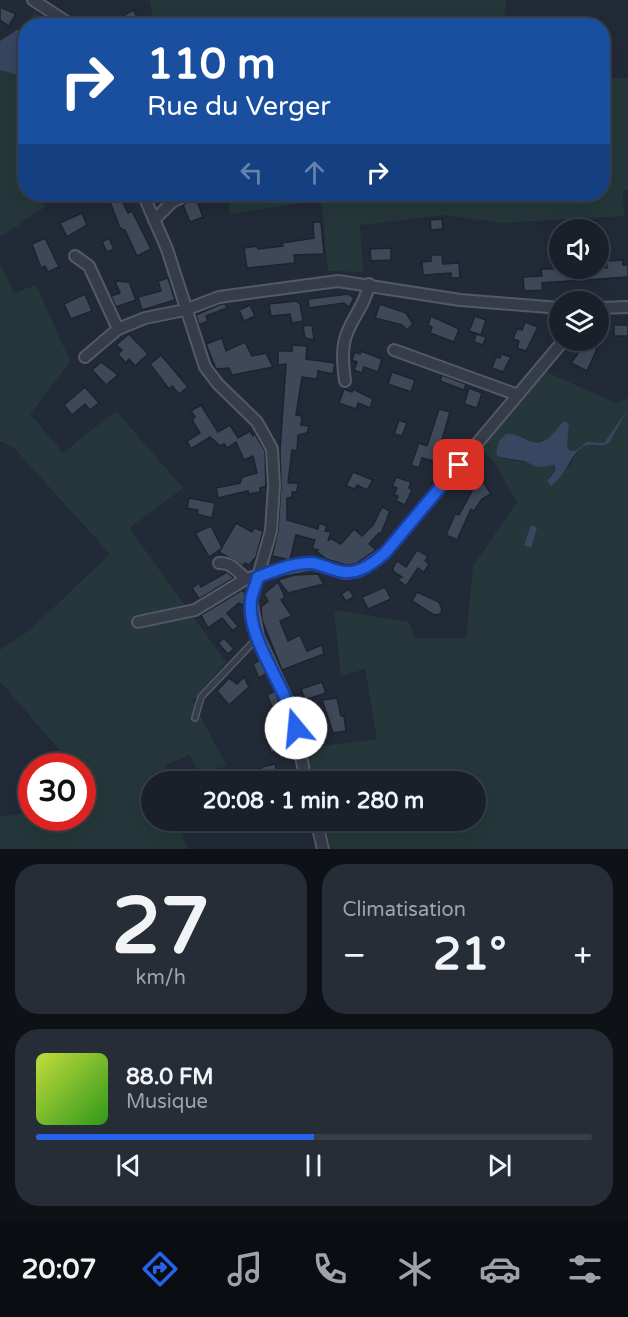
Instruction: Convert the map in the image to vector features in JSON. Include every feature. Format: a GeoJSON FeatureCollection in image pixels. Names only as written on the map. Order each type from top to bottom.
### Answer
{"type":"FeatureCollection","features":[{"type":"Feature","properties":{"kind":"street"},"geometry":{"type":"LineString","coordinates":[[33,0],[61,18]]}},
{"type":"Feature","properties":{"kind":"street"},"geometry":{"type":"LineString","coordinates":[[146,201],[167,249],[205,368],[218,384],[249,412],[267,436],[274,460],[272,520],[251,601],[258,637],[292,710],[304,771]]}},
{"type":"Feature","properties":{"kind":"street"},"geometry":{"type":"LineString","coordinates":[[154,220],[174,201]]}},
{"type":"Feature","properties":{"kind":"street"},"geometry":{"type":"LineString","coordinates":[[75,256],[89,266],[118,329]]}},
{"type":"Feature","properties":{"kind":"street"},"geometry":{"type":"LineString","coordinates":[[85,357],[118,329],[145,318],[185,310],[219,297],[338,281],[369,284],[460,300],[549,307]]}},
{"type":"Feature","properties":{"kind":"street"},"geometry":{"type":"LineString","coordinates":[[345,381],[342,358],[347,334],[367,297],[369,284]]}},
{"type":"Feature","properties":{"kind":"street"},"geometry":{"type":"LineString","coordinates":[[609,308],[628,307]]}},
{"type":"Feature","properties":{"kind":"street"},"geometry":{"type":"LineString","coordinates":[[394,350],[518,395]]}},
{"type":"Feature","properties":{"kind":"street"},"geometry":{"type":"LineString","coordinates":[[138,622],[195,610],[246,579],[281,569],[312,563],[345,573],[359,571],[372,564],[385,553],[555,351]]}},
{"type":"Feature","properties":{"kind":"street"},"geometry":{"type":"LineString","coordinates":[[219,564],[224,563],[237,570],[246,579]]}},
{"type":"Feature","properties":{"kind":"street"},"geometry":{"type":"LineString","coordinates":[[318,831],[322,849]]}},
{"type":"Feature","properties":{"kind":"lane"},"geometry":{"type":"LineString","coordinates":[[195,718],[201,697],[258,637]]}},
{"type":"Feature","properties":{"kind":"shaded area"},"geometry":{"type":"Polygon","coordinates":[[[150,0],[506,0],[504,18],[153,18],[150,0]]]}},
{"type":"Feature","properties":{"kind":"shaded area"},"geometry":{"type":"Polygon","coordinates":[[[34,12],[44,18],[30,18],[34,12]]]}},
{"type":"Feature","properties":{"kind":"shaded area"},"geometry":{"type":"Polygon","coordinates":[[[0,70],[18,74],[18,201],[42,201],[45,207],[0,237],[0,70]]]}},
{"type":"Feature","properties":{"kind":"shaded area"},"geometry":{"type":"Polygon","coordinates":[[[610,78],[628,78],[628,190],[623,191],[624,216],[501,223],[445,215],[360,225],[363,272],[328,271],[321,201],[610,201],[610,78]]]}},
{"type":"Feature","properties":{"kind":"shaded area"},"geometry":{"type":"Polygon","coordinates":[[[228,201],[314,201],[230,214],[228,201]]]}},
{"type":"Feature","properties":{"kind":"shaded area"},"geometry":{"type":"Polygon","coordinates":[[[0,264],[14,293],[36,285],[70,361],[30,414],[63,453],[116,411],[183,488],[129,528],[226,662],[192,701],[227,766],[210,771],[198,771],[189,755],[165,766],[166,771],[141,771],[141,831],[182,831],[187,849],[0,849],[0,816],[18,814],[18,831],[96,831],[96,753],[62,753],[0,681],[0,650],[30,630],[110,554],[14,448],[0,441],[0,264]]]}},
{"type":"Feature","properties":{"kind":"shaded area"},"geometry":{"type":"Polygon","coordinates":[[[544,371],[616,403],[628,398],[628,849],[331,849],[326,831],[486,831],[486,771],[311,771],[305,748],[377,739],[365,669],[341,676],[334,610],[409,622],[415,638],[466,638],[473,566],[517,502],[494,462],[479,448],[544,371]],[[569,424],[540,442],[518,435],[499,457],[533,464],[553,465],[556,470],[548,478],[570,466],[577,452],[570,451],[567,447],[569,424]]]}},
{"type":"Feature","properties":{"kind":"water"},"geometry":{"type":"Polygon","coordinates":[[[18,30],[18,75],[0,70],[0,41],[18,30]]]}},
{"type":"Feature","properties":{"kind":"water"},"geometry":{"type":"Polygon","coordinates":[[[628,409],[609,443],[581,448],[551,486],[547,481],[556,470],[554,465],[537,467],[524,461],[499,457],[496,454],[499,441],[506,434],[517,435],[532,442],[542,442],[564,421],[569,424],[567,447],[570,451],[575,451],[587,442],[604,443],[628,409]]]}},
{"type":"Feature","properties":{"kind":"water"},"geometry":{"type":"Polygon","coordinates":[[[531,525],[537,528],[531,548],[524,545],[531,525]]]}},
{"type":"Feature","properties":{"kind":"building"},"geometry":{"type":"Polygon","coordinates":[[[0,7],[16,14],[9,26],[0,20],[0,7]]]}},
{"type":"Feature","properties":{"kind":"building"},"geometry":{"type":"Polygon","coordinates":[[[133,10],[138,18],[121,18],[133,10]]]}},
{"type":"Feature","properties":{"kind":"building"},"geometry":{"type":"Polygon","coordinates":[[[110,201],[122,201],[128,213],[132,211],[151,249],[137,256],[125,230],[120,228],[110,201]]]}},
{"type":"Feature","properties":{"kind":"building"},"geometry":{"type":"Polygon","coordinates":[[[188,201],[197,201],[203,217],[190,222],[183,205],[188,201]]]}},
{"type":"Feature","properties":{"kind":"building"},"geometry":{"type":"Polygon","coordinates":[[[82,213],[87,225],[67,237],[60,223],[82,213]]]}},
{"type":"Feature","properties":{"kind":"building"},"geometry":{"type":"Polygon","coordinates":[[[442,219],[443,229],[431,230],[430,220],[442,219]]]}},
{"type":"Feature","properties":{"kind":"building"},"geometry":{"type":"Polygon","coordinates":[[[313,222],[321,222],[324,254],[294,255],[295,263],[247,268],[244,248],[283,246],[282,243],[314,238],[313,222]]]}},
{"type":"Feature","properties":{"kind":"building"},"geometry":{"type":"Polygon","coordinates":[[[45,238],[59,267],[48,272],[45,266],[41,268],[32,244],[45,238]]]}},
{"type":"Feature","properties":{"kind":"building"},"geometry":{"type":"Polygon","coordinates":[[[109,238],[114,249],[107,252],[102,242],[109,238]]]}},
{"type":"Feature","properties":{"kind":"building"},"geometry":{"type":"Polygon","coordinates":[[[391,248],[391,260],[371,261],[370,249],[391,248]]]}},
{"type":"Feature","properties":{"kind":"building"},"geometry":{"type":"Polygon","coordinates":[[[431,255],[442,255],[443,264],[459,263],[460,278],[451,278],[451,273],[423,275],[422,262],[431,261],[431,255]]]}},
{"type":"Feature","properties":{"kind":"building"},"geometry":{"type":"Polygon","coordinates":[[[623,260],[623,265],[628,265],[628,277],[609,278],[609,261],[623,260]]]}},
{"type":"Feature","properties":{"kind":"building"},"geometry":{"type":"Polygon","coordinates":[[[541,269],[549,269],[549,279],[599,279],[542,283],[543,290],[524,291],[523,277],[542,276],[541,269]]]}},
{"type":"Feature","properties":{"kind":"building"},"geometry":{"type":"Polygon","coordinates":[[[168,278],[175,300],[142,310],[138,297],[161,291],[158,281],[168,278]]]}},
{"type":"Feature","properties":{"kind":"building"},"geometry":{"type":"Polygon","coordinates":[[[115,281],[129,282],[136,300],[116,307],[111,296],[120,293],[115,281]]]}},
{"type":"Feature","properties":{"kind":"building"},"geometry":{"type":"Polygon","coordinates":[[[85,294],[92,311],[71,319],[64,304],[85,294]]]}},
{"type":"Feature","properties":{"kind":"building"},"geometry":{"type":"Polygon","coordinates":[[[348,294],[354,298],[349,307],[344,303],[309,308],[308,299],[348,294]]]}},
{"type":"Feature","properties":{"kind":"building"},"geometry":{"type":"Polygon","coordinates":[[[296,301],[300,304],[303,321],[292,323],[290,314],[271,316],[269,304],[296,301]]]}},
{"type":"Feature","properties":{"kind":"building"},"geometry":{"type":"Polygon","coordinates":[[[225,304],[227,308],[206,316],[208,321],[199,325],[196,315],[225,304]]]}},
{"type":"Feature","properties":{"kind":"building"},"geometry":{"type":"Polygon","coordinates":[[[380,304],[406,313],[413,324],[407,330],[402,325],[375,318],[380,304]]]}},
{"type":"Feature","properties":{"kind":"building"},"geometry":{"type":"Polygon","coordinates":[[[250,305],[255,316],[244,321],[239,310],[250,305]]]}},
{"type":"Feature","properties":{"kind":"building"},"geometry":{"type":"Polygon","coordinates":[[[431,316],[459,329],[454,342],[430,333],[432,327],[428,325],[431,316]]]}},
{"type":"Feature","properties":{"kind":"building"},"geometry":{"type":"Polygon","coordinates":[[[475,316],[486,320],[481,335],[469,331],[475,316]]]}},
{"type":"Feature","properties":{"kind":"building"},"geometry":{"type":"Polygon","coordinates":[[[525,322],[538,327],[526,351],[517,348],[519,341],[513,339],[517,329],[522,330],[525,322]]]}},
{"type":"Feature","properties":{"kind":"building"},"geometry":{"type":"Polygon","coordinates":[[[312,325],[314,340],[305,338],[303,326],[312,325]]]}},
{"type":"Feature","properties":{"kind":"building"},"geometry":{"type":"Polygon","coordinates":[[[614,325],[628,325],[628,336],[614,336],[614,325]]]}},
{"type":"Feature","properties":{"kind":"building"},"geometry":{"type":"Polygon","coordinates":[[[129,334],[148,354],[135,366],[129,359],[126,363],[118,354],[122,350],[116,345],[129,334]]]}},
{"type":"Feature","properties":{"kind":"building"},"geometry":{"type":"Polygon","coordinates":[[[476,334],[486,337],[483,345],[474,342],[476,334]]]}},
{"type":"Feature","properties":{"kind":"building"},"geometry":{"type":"Polygon","coordinates":[[[222,338],[226,351],[245,342],[252,356],[266,353],[273,367],[232,375],[229,368],[216,369],[206,344],[222,338]]]}},
{"type":"Feature","properties":{"kind":"building"},"geometry":{"type":"Polygon","coordinates":[[[292,345],[307,346],[306,359],[335,363],[333,374],[318,371],[317,379],[302,377],[296,415],[302,416],[301,425],[309,426],[307,433],[298,435],[297,451],[292,450],[288,483],[298,483],[297,492],[292,492],[292,497],[287,498],[287,520],[318,529],[319,523],[327,526],[325,531],[331,532],[328,541],[330,538],[341,544],[354,529],[362,536],[373,525],[382,507],[390,511],[381,534],[379,533],[369,544],[376,550],[355,564],[346,565],[326,559],[316,551],[318,550],[312,548],[315,540],[296,535],[290,560],[272,556],[278,531],[281,486],[280,450],[286,364],[278,365],[278,351],[292,351],[292,345]]]}},
{"type":"Feature","properties":{"kind":"building"},"geometry":{"type":"Polygon","coordinates":[[[361,351],[382,359],[378,372],[364,367],[362,373],[354,370],[357,362],[352,360],[355,352],[360,354],[361,351]]]}},
{"type":"Feature","properties":{"kind":"building"},"geometry":{"type":"Polygon","coordinates":[[[579,351],[596,351],[587,371],[571,363],[579,351]]]}},
{"type":"Feature","properties":{"kind":"building"},"geometry":{"type":"Polygon","coordinates":[[[501,354],[511,357],[503,372],[492,368],[496,357],[500,358],[501,354]]]}},
{"type":"Feature","properties":{"kind":"building"},"geometry":{"type":"Polygon","coordinates":[[[161,355],[188,387],[179,394],[172,386],[169,389],[150,364],[161,355]]]}},
{"type":"Feature","properties":{"kind":"building"},"geometry":{"type":"Polygon","coordinates":[[[101,362],[118,375],[106,385],[92,370],[101,362]]]}},
{"type":"Feature","properties":{"kind":"building"},"geometry":{"type":"Polygon","coordinates":[[[392,372],[415,380],[411,392],[388,384],[392,372]]]}},
{"type":"Feature","properties":{"kind":"building"},"geometry":{"type":"Polygon","coordinates":[[[442,375],[466,384],[464,390],[440,381],[442,375]]]}},
{"type":"Feature","properties":{"kind":"building"},"geometry":{"type":"Polygon","coordinates":[[[85,387],[99,403],[90,410],[85,404],[72,415],[64,405],[85,387]]]}},
{"type":"Feature","properties":{"kind":"building"},"geometry":{"type":"Polygon","coordinates":[[[469,388],[482,393],[477,408],[464,404],[469,388]]]}},
{"type":"Feature","properties":{"kind":"building"},"geometry":{"type":"Polygon","coordinates":[[[344,389],[352,392],[353,389],[373,399],[370,408],[358,403],[356,409],[339,403],[344,389]]]}},
{"type":"Feature","properties":{"kind":"building"},"geometry":{"type":"Polygon","coordinates":[[[201,405],[218,432],[230,425],[238,438],[250,431],[253,436],[255,434],[265,451],[266,486],[260,488],[260,492],[249,494],[248,491],[218,498],[216,488],[240,483],[242,477],[257,473],[253,456],[244,460],[236,442],[227,448],[224,444],[220,446],[210,437],[191,449],[187,441],[200,433],[192,420],[195,417],[191,411],[201,405]]]}},
{"type":"Feature","properties":{"kind":"building"},"geometry":{"type":"Polygon","coordinates":[[[439,409],[450,412],[439,450],[444,452],[440,463],[422,458],[419,468],[411,465],[419,443],[427,446],[439,409]]]}},
{"type":"Feature","properties":{"kind":"building"},"geometry":{"type":"Polygon","coordinates":[[[399,420],[407,423],[402,436],[394,434],[399,420]]]}},
{"type":"Feature","properties":{"kind":"building"},"geometry":{"type":"Polygon","coordinates":[[[353,472],[373,480],[367,490],[357,485],[355,489],[346,486],[353,472]]]}},
{"type":"Feature","properties":{"kind":"building"},"geometry":{"type":"Polygon","coordinates":[[[396,477],[411,482],[409,488],[412,490],[405,505],[396,501],[398,496],[394,495],[397,488],[392,486],[396,477]]]}},
{"type":"Feature","properties":{"kind":"building"},"geometry":{"type":"Polygon","coordinates":[[[484,483],[491,494],[482,499],[474,511],[471,509],[457,540],[446,535],[455,514],[459,515],[472,491],[484,483]]]}},
{"type":"Feature","properties":{"kind":"building"},"geometry":{"type":"Polygon","coordinates":[[[189,498],[215,503],[212,518],[197,514],[198,510],[187,508],[189,498]]]}},
{"type":"Feature","properties":{"kind":"building"},"geometry":{"type":"Polygon","coordinates":[[[236,523],[252,532],[254,528],[263,531],[256,557],[249,565],[245,563],[243,566],[219,552],[236,523]]]}},
{"type":"Feature","properties":{"kind":"building"},"geometry":{"type":"Polygon","coordinates":[[[211,526],[222,548],[209,557],[195,533],[211,526]]]}},
{"type":"Feature","properties":{"kind":"building"},"geometry":{"type":"Polygon","coordinates":[[[417,550],[428,556],[425,561],[429,564],[424,572],[418,568],[406,586],[397,579],[402,577],[393,571],[393,568],[397,561],[406,567],[417,550]]]}},
{"type":"Feature","properties":{"kind":"building"},"geometry":{"type":"Polygon","coordinates":[[[227,572],[234,578],[199,599],[192,588],[199,583],[201,587],[227,572]]]}},
{"type":"Feature","properties":{"kind":"building"},"geometry":{"type":"Polygon","coordinates":[[[318,574],[324,584],[288,593],[278,580],[294,575],[318,574]]]}},
{"type":"Feature","properties":{"kind":"building"},"geometry":{"type":"Polygon","coordinates":[[[278,582],[285,597],[281,600],[292,616],[280,621],[288,641],[300,635],[307,651],[322,645],[324,654],[282,670],[262,620],[261,607],[268,601],[264,594],[278,582]]]}},
{"type":"Feature","properties":{"kind":"building"},"geometry":{"type":"Polygon","coordinates":[[[385,587],[391,599],[368,609],[362,597],[385,587]]]}},
{"type":"Feature","properties":{"kind":"building"},"geometry":{"type":"Polygon","coordinates":[[[349,589],[354,597],[346,601],[341,594],[349,589]]]}},
{"type":"Feature","properties":{"kind":"building"},"geometry":{"type":"Polygon","coordinates":[[[242,590],[245,593],[244,603],[242,605],[239,603],[227,613],[238,626],[233,631],[222,618],[208,628],[201,615],[242,590]]]}},
{"type":"Feature","properties":{"kind":"building"},"geometry":{"type":"Polygon","coordinates":[[[417,592],[439,602],[442,610],[440,614],[434,615],[412,601],[417,592]]]}},
{"type":"Feature","properties":{"kind":"building"},"geometry":{"type":"Polygon","coordinates":[[[224,638],[234,649],[228,654],[218,643],[224,638]]]}},
{"type":"Feature","properties":{"kind":"building"},"geometry":{"type":"Polygon","coordinates":[[[260,660],[267,673],[259,678],[253,664],[260,660]]]}},
{"type":"Feature","properties":{"kind":"building"},"geometry":{"type":"Polygon","coordinates":[[[244,677],[249,687],[229,705],[217,691],[229,678],[237,684],[244,677]]]}},
{"type":"Feature","properties":{"kind":"building"},"geometry":{"type":"Polygon","coordinates":[[[322,682],[326,693],[305,700],[301,689],[322,682]]]}},
{"type":"Feature","properties":{"kind":"building"},"geometry":{"type":"Polygon","coordinates":[[[275,691],[286,720],[274,726],[271,718],[276,716],[267,695],[275,691]]]}},
{"type":"Feature","properties":{"kind":"building"},"geometry":{"type":"Polygon","coordinates":[[[337,698],[341,716],[344,716],[346,731],[333,733],[322,700],[337,698]]]}},
{"type":"Feature","properties":{"kind":"building"},"geometry":{"type":"Polygon","coordinates":[[[276,739],[280,750],[271,753],[267,741],[276,739]]]}},
{"type":"Feature","properties":{"kind":"building"},"geometry":{"type":"Polygon","coordinates":[[[275,764],[277,771],[262,771],[261,767],[275,764]]]}},
{"type":"Feature","properties":{"kind":"route"},"geometry":{"type":"LineString","coordinates":[[296,728],[292,710],[253,622],[251,601],[258,577],[281,569],[312,563],[345,573],[359,571],[372,564],[385,553],[459,465]]}}]}
